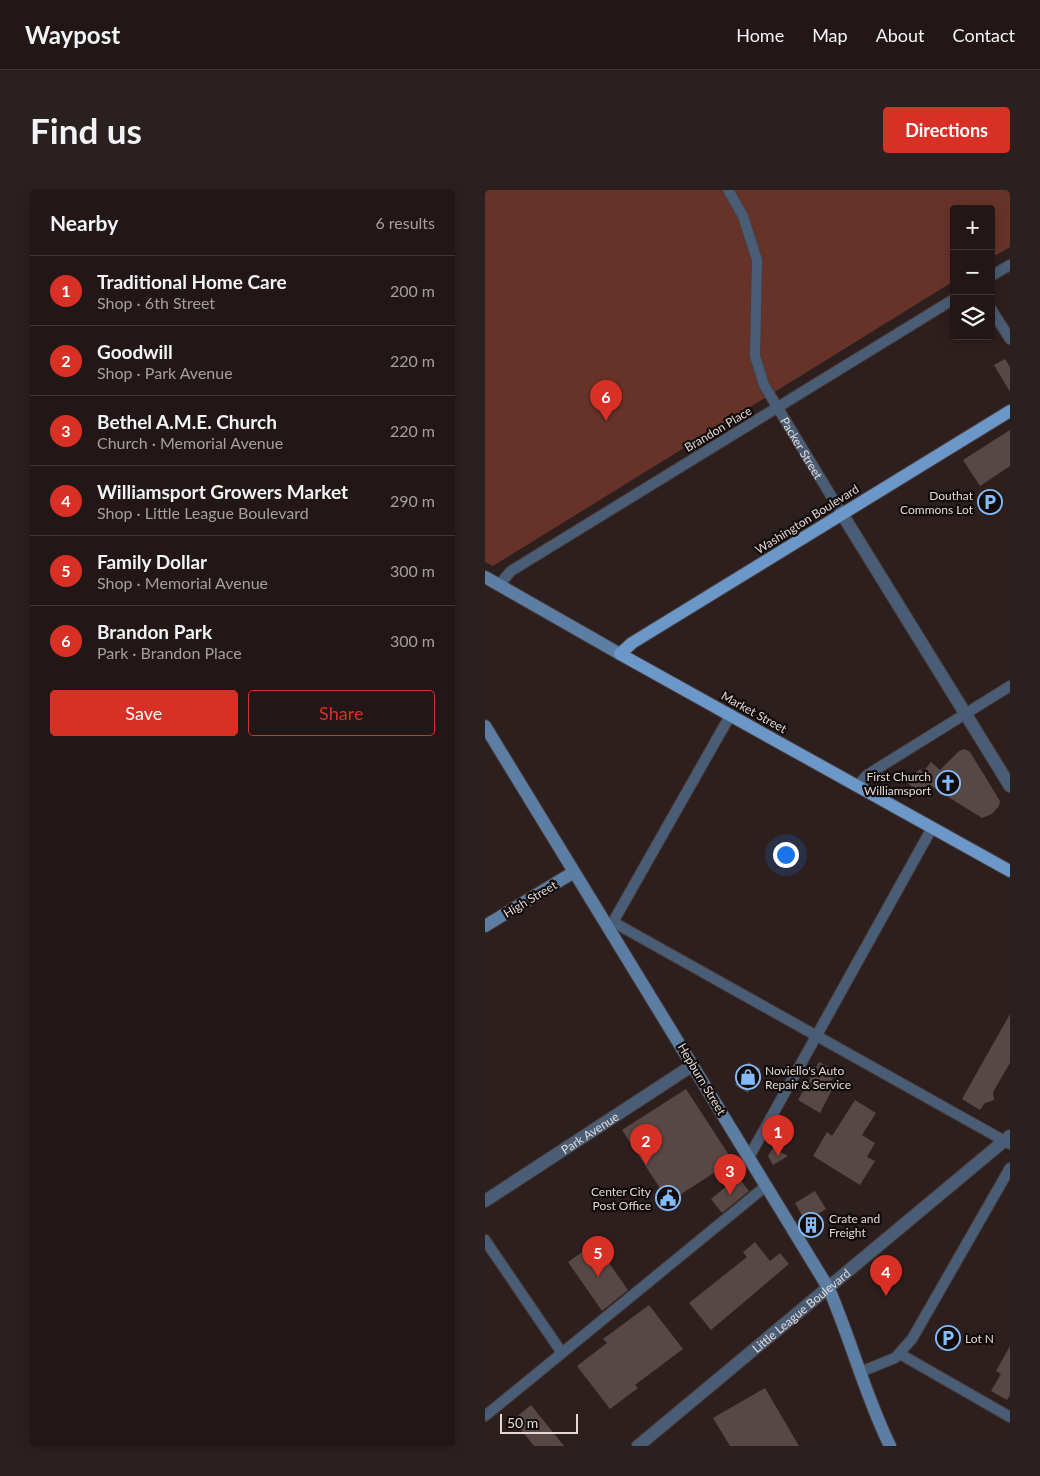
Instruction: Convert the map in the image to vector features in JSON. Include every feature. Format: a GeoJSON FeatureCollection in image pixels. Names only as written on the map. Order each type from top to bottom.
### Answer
{"type":"FeatureCollection","features":[{"type":"Feature","properties":{"kind":"main road","name":"Washington Boulevard"},"geometry":{"type":"LineString","coordinates":[[620,654],[632,643],[1010,411]]}},
{"type":"Feature","properties":{"kind":"main road","name":"Market Street"},"geometry":{"type":"LineString","coordinates":[[485,577],[1010,871]]}},
{"type":"Feature","properties":{"kind":"main road","name":"Hepburn Street"},"geometry":{"type":"LineString","coordinates":[[485,726],[574,872],[611,924],[693,1065],[829,1288],[844,1325],[859,1372],[890,1446]]}},
{"type":"Feature","properties":{"kind":"main road","name":"High Street"},"geometry":{"type":"LineString","coordinates":[[485,926],[574,872]]}},
{"type":"Feature","properties":{"kind":"street","name":"Packer Street"},"geometry":{"type":"LineString","coordinates":[[728,190],[743,216],[757,260],[755,356],[764,385],[776,408],[1010,786]]}},
{"type":"Feature","properties":{"kind":"street"},"geometry":{"type":"LineString","coordinates":[[995,274],[1010,265]]}},
{"type":"Feature","properties":{"kind":"street","name":"Brandon Place"},"geometry":{"type":"LineString","coordinates":[[499,585],[511,571],[950,301]]}},
{"type":"Feature","properties":{"kind":"street"},"geometry":{"type":"LineString","coordinates":[[995,315],[1010,339]]}},
{"type":"Feature","properties":{"kind":"street"},"geometry":{"type":"LineString","coordinates":[[857,786],[867,775],[1010,686]]}},
{"type":"Feature","properties":{"kind":"street"},"geometry":{"type":"LineString","coordinates":[[731,714],[611,924],[1008,1140]]}},
{"type":"Feature","properties":{"kind":"street"},"geometry":{"type":"LineString","coordinates":[[749,1157],[932,828]]}},
{"type":"Feature","properties":{"kind":"street","name":"Park Avenue"},"geometry":{"type":"LineString","coordinates":[[485,1201],[693,1065]]}},
{"type":"Feature","properties":{"kind":"street","name":"Little League Boulevard"},"geometry":{"type":"LineString","coordinates":[[638,1446],[1008,1140]]}},
{"type":"Feature","properties":{"kind":"street"},"geometry":{"type":"LineString","coordinates":[[859,1372],[881,1365],[899,1354],[926,1317],[1010,1168]]}},
{"type":"Feature","properties":{"kind":"street"},"geometry":{"type":"LineString","coordinates":[[485,1416],[766,1186]]}},
{"type":"Feature","properties":{"kind":"street"},"geometry":{"type":"LineString","coordinates":[[485,1240],[562,1353]]}},
{"type":"Feature","properties":{"kind":"street"},"geometry":{"type":"LineString","coordinates":[[899,1354],[1010,1417]]}},
{"type":"Feature","properties":{"kind":"shaded area"},"geometry":{"type":"Polygon","coordinates":[[[485,190],[1010,190],[1010,247],[995,256],[995,205],[950,205],[950,283],[493,566],[485,562],[485,190]]]}},
{"type":"Feature","properties":{"kind":"building"},"geometry":{"type":"Polygon","coordinates":[[[1005,359],[1010,367],[1010,392],[994,365],[1005,359]]]}},
{"type":"Feature","properties":{"kind":"building"},"geometry":{"type":"Polygon","coordinates":[[[1010,430],[1010,466],[980,486],[963,460],[1010,430]]]}},
{"type":"Feature","properties":{"kind":"building","name":"First Church Williamsport"},"geometry":{"type":"Polygon","coordinates":[[[965,749],[970,752],[1000,801],[999,806],[992,814],[982,818],[929,785],[919,792],[906,782],[920,769],[923,772],[931,762],[940,770],[959,751],[965,749]]]}},
{"type":"Feature","properties":{"kind":"building"},"geometry":{"type":"Polygon","coordinates":[[[1010,1014],[1010,1063],[993,1092],[994,1100],[985,1103],[980,1110],[962,1099],[1010,1014]]]}},
{"type":"Feature","properties":{"kind":"building","name":"Noviello's Auto Repair & Service"},"geometry":{"type":"Polygon","coordinates":[[[748,1062],[761,1069],[748,1093],[735,1085],[748,1062]]]}},
{"type":"Feature","properties":{"kind":"building"},"geometry":{"type":"Polygon","coordinates":[[[819,1062],[837,1071],[830,1083],[834,1086],[820,1113],[798,1100],[819,1062]]]}},
{"type":"Feature","properties":{"kind":"building"},"geometry":{"type":"Polygon","coordinates":[[[686,1089],[738,1169],[728,1175],[723,1167],[669,1202],[622,1130],[686,1089]]]}},
{"type":"Feature","properties":{"kind":"building"},"geometry":{"type":"Polygon","coordinates":[[[855,1100],[876,1113],[862,1135],[875,1143],[867,1157],[875,1161],[860,1185],[813,1156],[827,1132],[832,1136],[855,1100]]]}},
{"type":"Feature","properties":{"kind":"building"},"geometry":{"type":"Polygon","coordinates":[[[773,1148],[788,1156],[773,1165],[768,1156],[773,1148]]]}},
{"type":"Feature","properties":{"kind":"building"},"geometry":{"type":"Polygon","coordinates":[[[738,1177],[749,1191],[722,1213],[711,1199],[738,1177]]]}},
{"type":"Feature","properties":{"kind":"building"},"geometry":{"type":"Polygon","coordinates":[[[815,1191],[826,1209],[818,1214],[820,1218],[811,1231],[795,1203],[815,1191]]]}},
{"type":"Feature","properties":{"kind":"building"},"geometry":{"type":"Polygon","coordinates":[[[755,1242],[770,1261],[780,1253],[789,1264],[711,1330],[689,1303],[747,1257],[743,1252],[755,1242]]]}},
{"type":"Feature","properties":{"kind":"building"},"geometry":{"type":"Polygon","coordinates":[[[595,1243],[628,1290],[602,1311],[568,1262],[595,1243]]]}},
{"type":"Feature","properties":{"kind":"building"},"geometry":{"type":"Polygon","coordinates":[[[649,1305],[683,1349],[635,1385],[638,1388],[610,1409],[577,1366],[607,1343],[603,1339],[649,1305]]]}},
{"type":"Feature","properties":{"kind":"building"},"geometry":{"type":"Polygon","coordinates":[[[1010,1346],[1010,1395],[1007,1400],[991,1391],[1001,1374],[996,1371],[1010,1346]]]}},
{"type":"Feature","properties":{"kind":"building"},"geometry":{"type":"Polygon","coordinates":[[[765,1388],[799,1446],[730,1446],[713,1418],[765,1388]]]}},
{"type":"Feature","properties":{"kind":"building"},"geometry":{"type":"Polygon","coordinates":[[[531,1405],[564,1446],[534,1446],[513,1420],[531,1405]]]}},
{"type":"Feature","properties":{"kind":"place","name":"Brandon Park"},"geometry":{"type":"Point","coordinates":[606,421]}},
{"type":"Feature","properties":{"kind":"place","name":"Douthat Commons Lot"},"geometry":{"type":"Point","coordinates":[990,502]}},
{"type":"Feature","properties":{"kind":"place","name":"First Church Williamsport"},"geometry":{"type":"Point","coordinates":[948,783]}},
{"type":"Feature","properties":{"kind":"place","name":"Noviello's Auto Repair & Service"},"geometry":{"type":"Point","coordinates":[748,1077]}},
{"type":"Feature","properties":{"kind":"place","name":"Traditional Home Care"},"geometry":{"type":"Point","coordinates":[778,1156]}},
{"type":"Feature","properties":{"kind":"place","name":"Goodwill"},"geometry":{"type":"Point","coordinates":[646,1165]}},
{"type":"Feature","properties":{"kind":"place","name":"Bethel A.M.E. Church"},"geometry":{"type":"Point","coordinates":[730,1195]}},
{"type":"Feature","properties":{"kind":"place","name":"Center City Post Office"},"geometry":{"type":"Point","coordinates":[668,1198]}},
{"type":"Feature","properties":{"kind":"place","name":"Crate and Freight"},"geometry":{"type":"Point","coordinates":[811,1225]}},
{"type":"Feature","properties":{"kind":"place","name":"Family Dollar"},"geometry":{"type":"Point","coordinates":[598,1277]}},
{"type":"Feature","properties":{"kind":"place","name":"Williamsport Growers Market"},"geometry":{"type":"Point","coordinates":[886,1296]}},
{"type":"Feature","properties":{"kind":"place","name":"Lot N"},"geometry":{"type":"Point","coordinates":[948,1338]}}]}
